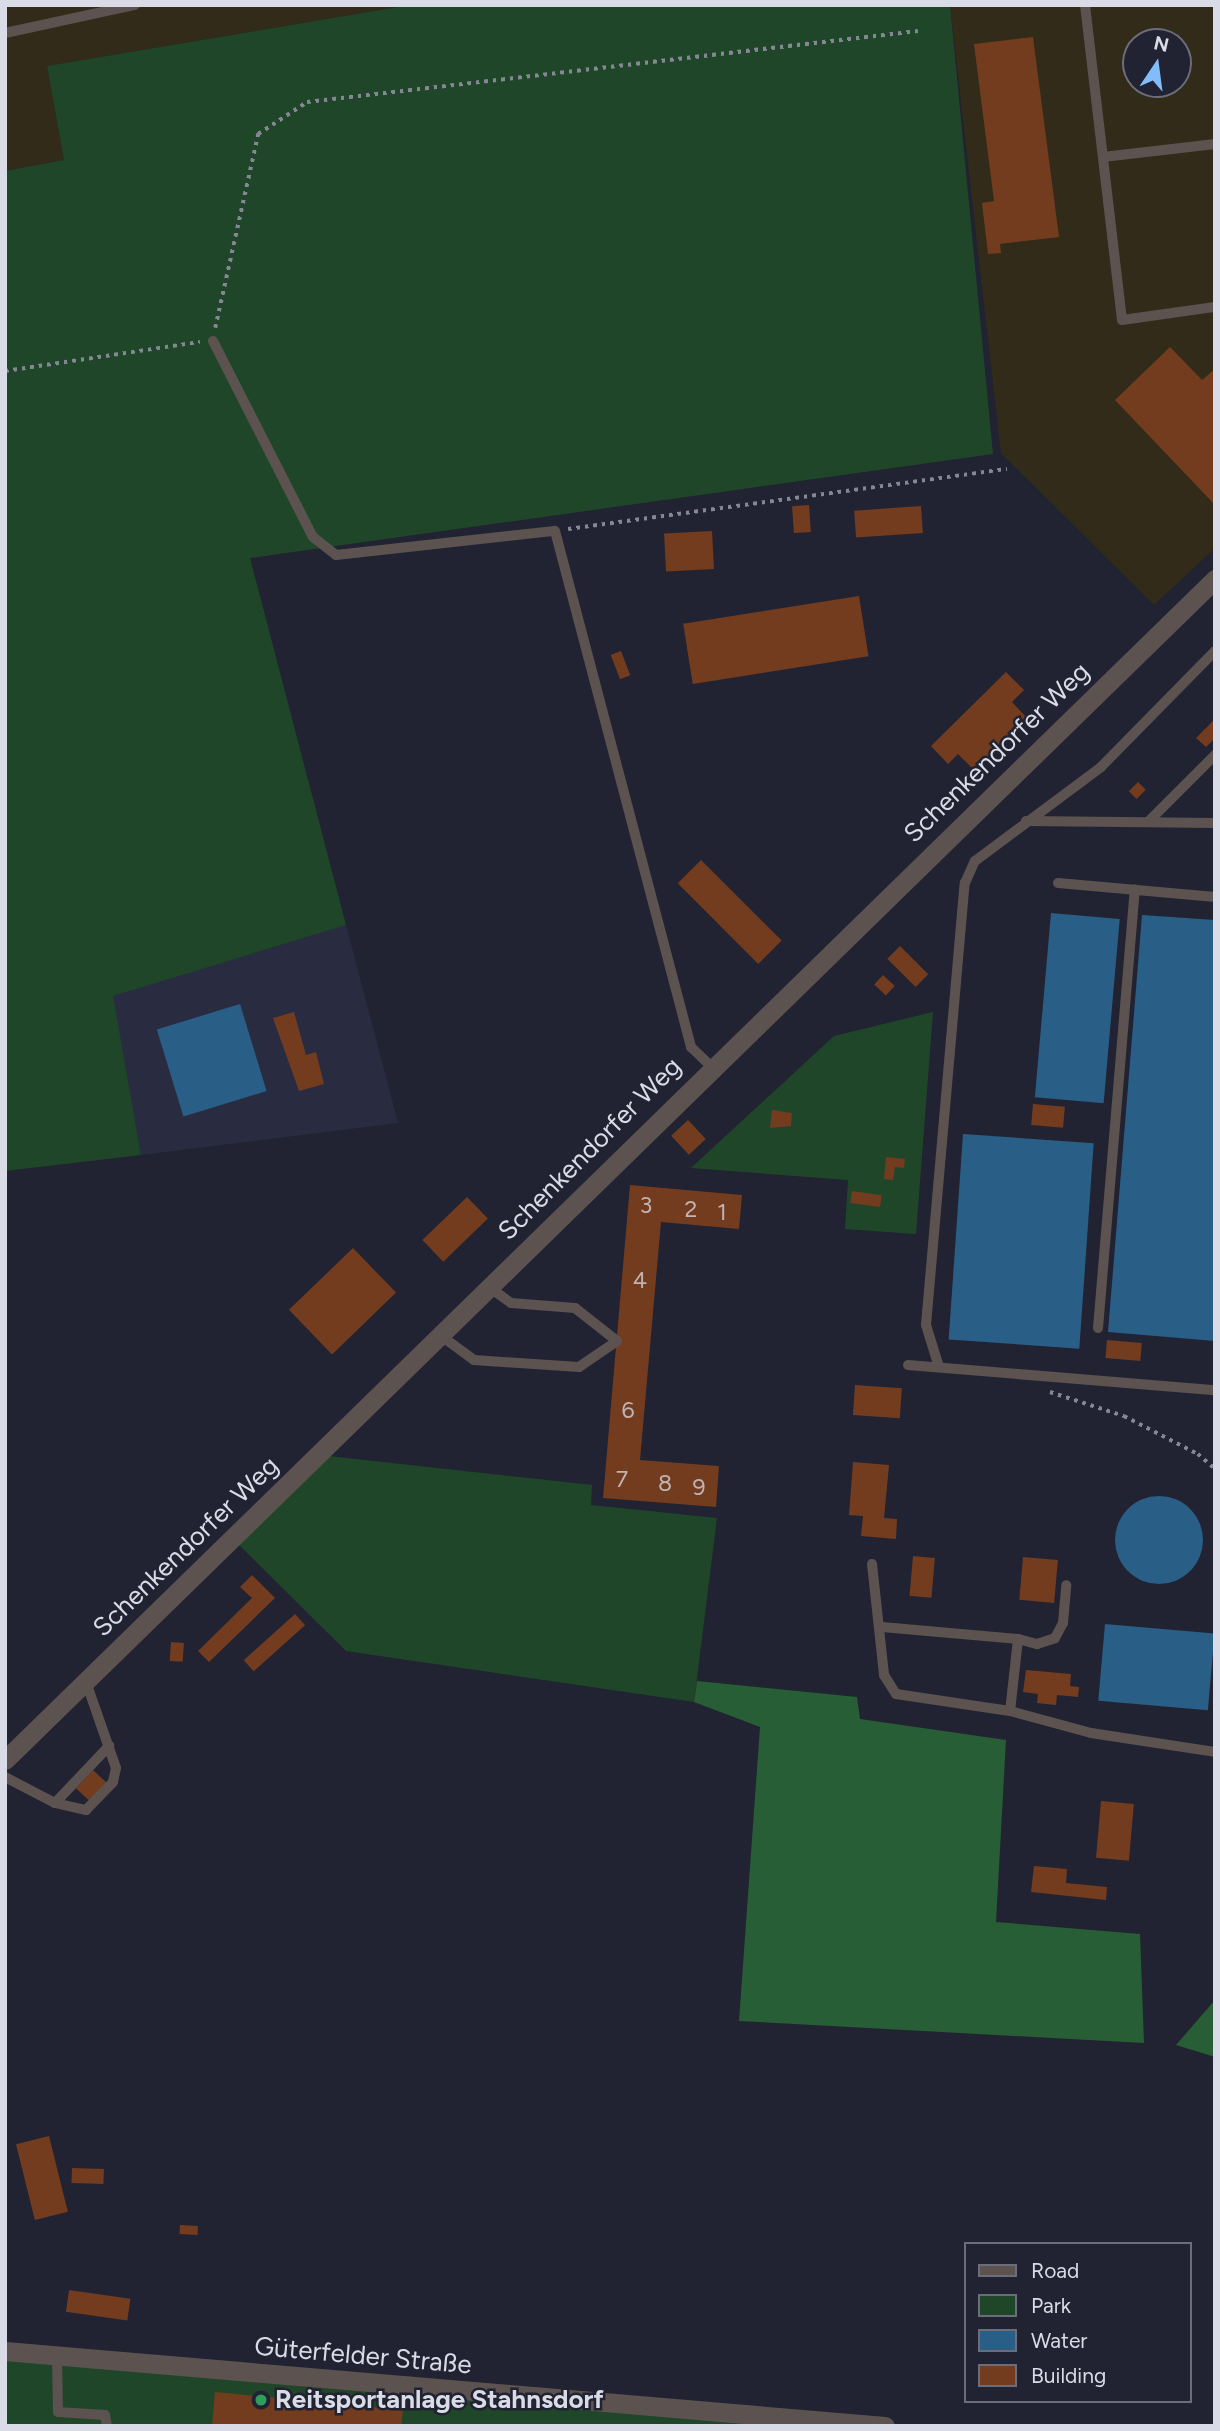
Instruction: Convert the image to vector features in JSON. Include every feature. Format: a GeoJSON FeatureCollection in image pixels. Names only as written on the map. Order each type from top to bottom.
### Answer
{"type":"FeatureCollection","features":[{"type":"Feature","properties":{"kind":"street","name":"Schenkendorfer Weg"},"geometry":{"type":"LineString","coordinates":[[5,1760],[711,1066],[1215,579]]}},
{"type":"Feature","properties":{"kind":"street","name":"Güterfelder Straße"},"geometry":{"type":"LineString","coordinates":[[5,2351],[885,2426]]}},
{"type":"Feature","properties":{"kind":"lane"},"geometry":{"type":"LineString","coordinates":[[5,33],[135,5]]}},
{"type":"Feature","properties":{"kind":"lane"},"geometry":{"type":"LineString","coordinates":[[1085,5],[1122,320],[1215,307]]}},
{"type":"Feature","properties":{"kind":"lane"},"geometry":{"type":"LineString","coordinates":[[1103,157],[1215,144]]}},
{"type":"Feature","properties":{"kind":"lane"},"geometry":{"type":"LineString","coordinates":[[213,341],[313,537],[336,555],[555,531],[691,1047],[711,1066]]}},
{"type":"Feature","properties":{"kind":"lane"},"geometry":{"type":"LineString","coordinates":[[939,1367],[926,1325],[961,905],[975,861],[1101,767],[1215,651]]}},
{"type":"Feature","properties":{"kind":"lane"},"geometry":{"type":"LineString","coordinates":[[1148,822],[1215,755]]}},
{"type":"Feature","properties":{"kind":"lane"},"geometry":{"type":"LineString","coordinates":[[1026,821],[1215,823]]}},
{"type":"Feature","properties":{"kind":"lane"},"geometry":{"type":"LineString","coordinates":[[1058,883],[1215,897]]}},
{"type":"Feature","properties":{"kind":"lane"},"geometry":{"type":"LineString","coordinates":[[1098,1328],[1135,890]]}},
{"type":"Feature","properties":{"kind":"lane"},"geometry":{"type":"LineString","coordinates":[[440,1335],[474,1360],[579,1367],[617,1341],[575,1308],[511,1303],[489,1287]]}},
{"type":"Feature","properties":{"kind":"lane"},"geometry":{"type":"LineString","coordinates":[[908,1365],[1215,1390]]}},
{"type":"Feature","properties":{"kind":"lane"},"geometry":{"type":"LineString","coordinates":[[872,1564],[882,1627],[884,1675],[896,1694],[1010,1711],[1091,1733],[1215,1752]]}},
{"type":"Feature","properties":{"kind":"lane"},"geometry":{"type":"LineString","coordinates":[[882,1627],[1018,1639],[1037,1644],[1055,1638],[1063,1623],[1066,1585]]}},
{"type":"Feature","properties":{"kind":"lane"},"geometry":{"type":"LineString","coordinates":[[1010,1711],[1018,1639]]}},
{"type":"Feature","properties":{"kind":"lane"},"geometry":{"type":"LineString","coordinates":[[5,1777],[55,1803],[86,1810],[113,1782],[116,1768],[86,1682]]}},
{"type":"Feature","properties":{"kind":"lane"},"geometry":{"type":"LineString","coordinates":[[55,1803],[109,1746]]}},
{"type":"Feature","properties":{"kind":"lane"},"geometry":{"type":"LineString","coordinates":[[57,2356],[58,2412],[105,2415],[107,2426]]}},
{"type":"Feature","properties":{"kind":"path"},"geometry":{"type":"LineString","coordinates":[[5,371],[213,341],[258,134],[307,102],[918,30]]}},
{"type":"Feature","properties":{"kind":"path"},"geometry":{"type":"LineString","coordinates":[[555,531],[1007,469]]}},
{"type":"Feature","properties":{"kind":"path"},"geometry":{"type":"LineString","coordinates":[[1046,1391],[1124,1416],[1198,1454],[1215,1469]]}},
{"type":"Feature","properties":{"kind":"shaded area"},"geometry":{"type":"Polygon","coordinates":[[[5,5],[410,5],[47,66],[64,160],[5,171],[5,5]]]}},
{"type":"Feature","properties":{"kind":"shaded area"},"geometry":{"type":"Polygon","coordinates":[[[950,5],[1215,5],[1215,548],[1154,605],[1001,453],[950,5]]]}},
{"type":"Feature","properties":{"kind":"shaded area"},"geometry":{"type":"Polygon","coordinates":[[[346,925],[398,1123],[141,1155],[112,996],[346,925]]]}},
{"type":"Feature","properties":{"kind":"green space"},"geometry":{"type":"Polygon","coordinates":[[[410,5],[950,5],[993,454],[250,558],[346,925],[113,996],[141,1155],[5,1171],[5,171],[64,160],[47,66],[410,5]]]}},
{"type":"Feature","properties":{"kind":"green space"},"geometry":{"type":"Polygon","coordinates":[[[933,1012],[916,1234],[845,1229],[848,1180],[691,1168],[834,1036],[933,1012]]]}},
{"type":"Feature","properties":{"kind":"green space"},"geometry":{"type":"Polygon","coordinates":[[[328,1456],[592,1485],[591,1505],[717,1518],[694,1702],[346,1651],[239,1545],[328,1456]]]}},
{"type":"Feature","properties":{"kind":"green space"},"geometry":{"type":"Polygon","coordinates":[[[697,1681],[857,1697],[860,1719],[1006,1740],[996,1922],[1140,1934],[1144,2043],[739,2021],[760,1727],[694,1702],[697,1681]]]}},
{"type":"Feature","properties":{"kind":"green space"},"geometry":{"type":"Polygon","coordinates":[[[1215,2000],[1215,2057],[1176,2045],[1215,2000]]]}},
{"type":"Feature","properties":{"kind":"green space","name":"Reitsportanlage Stahnsdorf"},"geometry":{"type":"Polygon","coordinates":[[[5,2351],[810,2426],[5,2426],[5,2351]]]}},
{"type":"Feature","properties":{"kind":"water"},"geometry":{"type":"Polygon","coordinates":[[[1051,913],[1120,919],[1104,1103],[1035,1097],[1051,913]]]}},
{"type":"Feature","properties":{"kind":"water"},"geometry":{"type":"Polygon","coordinates":[[[1142,915],[1215,920],[1215,1341],[1108,1332],[1142,915]]]}},
{"type":"Feature","properties":{"kind":"water"},"geometry":{"type":"Polygon","coordinates":[[[240,1004],[267,1091],[183,1116],[157,1029],[240,1004]]]}},
{"type":"Feature","properties":{"kind":"water"},"geometry":{"type":"Polygon","coordinates":[[[963,1134],[1094,1143],[1079,1349],[949,1339],[963,1134]]]}},
{"type":"Feature","properties":{"kind":"water"},"geometry":{"type":"Polygon","coordinates":[[[1150,1496],[1168,1496],[1184,1503],[1196,1515],[1203,1531],[1203,1549],[1196,1565],[1184,1577],[1168,1584],[1150,1584],[1134,1577],[1122,1565],[1115,1549],[1115,1531],[1122,1515],[1134,1503],[1150,1496]]]}},
{"type":"Feature","properties":{"kind":"water"},"geometry":{"type":"Polygon","coordinates":[[[1105,1624],[1215,1634],[1208,1710],[1098,1701],[1105,1624]]]}},
{"type":"Feature","properties":{"kind":"building"},"geometry":{"type":"Polygon","coordinates":[[[1033,37],[1059,237],[1000,244],[1001,253],[988,254],[982,203],[994,201],[974,44],[1033,37]]]}},
{"type":"Feature","properties":{"kind":"building"},"geometry":{"type":"Polygon","coordinates":[[[1170,347],[1202,380],[1215,369],[1215,505],[1115,400],[1170,347]]]}},
{"type":"Feature","properties":{"kind":"building"},"geometry":{"type":"Polygon","coordinates":[[[809,505],[811,532],[794,533],[792,506],[809,505]]]}},
{"type":"Feature","properties":{"kind":"building"},"geometry":{"type":"Polygon","coordinates":[[[921,506],[923,533],[856,538],[854,511],[921,506]]]}},
{"type":"Feature","properties":{"kind":"building"},"geometry":{"type":"Polygon","coordinates":[[[712,531],[714,569],[666,571],[664,534],[712,531]]]}},
{"type":"Feature","properties":{"kind":"building"},"geometry":{"type":"Polygon","coordinates":[[[859,596],[869,656],[693,684],[683,624],[859,596]]]}},
{"type":"Feature","properties":{"kind":"building"},"geometry":{"type":"Polygon","coordinates":[[[621,651],[630,675],[620,679],[611,655],[621,651]]]}},
{"type":"Feature","properties":{"kind":"building"},"geometry":{"type":"Polygon","coordinates":[[[1006,672],[1024,690],[1012,702],[1027,718],[974,770],[958,754],[948,764],[931,746],[1006,672]]]}},
{"type":"Feature","properties":{"kind":"building"},"geometry":{"type":"Polygon","coordinates":[[[1215,719],[1215,738],[1206,747],[1196,738],[1215,719]]]}},
{"type":"Feature","properties":{"kind":"building"},"geometry":{"type":"Polygon","coordinates":[[[1138,782],[1146,790],[1137,799],[1129,791],[1138,782]]]}},
{"type":"Feature","properties":{"kind":"building"},"geometry":{"type":"Polygon","coordinates":[[[701,860],[782,941],[758,964],[678,883],[701,860]]]}},
{"type":"Feature","properties":{"kind":"building"},"geometry":{"type":"Polygon","coordinates":[[[900,946],[928,974],[916,987],[887,959],[900,946]]]}},
{"type":"Feature","properties":{"kind":"building"},"geometry":{"type":"Polygon","coordinates":[[[883,975],[895,986],[886,995],[874,985],[883,975]]]}},
{"type":"Feature","properties":{"kind":"building"},"geometry":{"type":"Polygon","coordinates":[[[294,1012],[306,1055],[316,1052],[324,1084],[299,1091],[273,1018],[294,1012]]]}},
{"type":"Feature","properties":{"kind":"building"},"geometry":{"type":"Polygon","coordinates":[[[1033,1104],[1065,1107],[1063,1128],[1031,1125],[1033,1104]]]}},
{"type":"Feature","properties":{"kind":"building"},"geometry":{"type":"Polygon","coordinates":[[[772,1110],[792,1113],[791,1126],[770,1128],[772,1110]]]}},
{"type":"Feature","properties":{"kind":"building"},"geometry":{"type":"Polygon","coordinates":[[[688,1120],[706,1139],[689,1155],[671,1136],[688,1120]]]}},
{"type":"Feature","properties":{"kind":"building"},"geometry":{"type":"Polygon","coordinates":[[[886,1157],[905,1159],[904,1168],[895,1167],[893,1180],[884,1179],[886,1157]]]}},
{"type":"Feature","properties":{"kind":"building"},"geometry":{"type":"Polygon","coordinates":[[[630,1185],[742,1195],[739,1229],[661,1222],[640,1460],[719,1466],[716,1507],[603,1498],[630,1185]]]}},
{"type":"Feature","properties":{"kind":"building"},"geometry":{"type":"Polygon","coordinates":[[[852,1191],[882,1195],[880,1207],[850,1203],[852,1191]]]}},
{"type":"Feature","properties":{"kind":"building"},"geometry":{"type":"Polygon","coordinates":[[[467,1197],[488,1219],[443,1262],[422,1240],[467,1197]]]}},
{"type":"Feature","properties":{"kind":"building"},"geometry":{"type":"Polygon","coordinates":[[[353,1248],[396,1293],[332,1354],[289,1310],[353,1248]]]}},
{"type":"Feature","properties":{"kind":"building"},"geometry":{"type":"Polygon","coordinates":[[[1107,1340],[1142,1343],[1140,1361],[1105,1358],[1107,1340]]]}},
{"type":"Feature","properties":{"kind":"building"},"geometry":{"type":"Polygon","coordinates":[[[855,1385],[902,1388],[900,1418],[853,1415],[855,1385]]]}},
{"type":"Feature","properties":{"kind":"building"},"geometry":{"type":"Polygon","coordinates":[[[853,1462],[889,1465],[884,1518],[897,1519],[896,1539],[861,1536],[863,1516],[849,1515],[853,1462]]]}},
{"type":"Feature","properties":{"kind":"building"},"geometry":{"type":"Polygon","coordinates":[[[913,1556],[935,1558],[931,1598],[910,1596],[913,1556]]]}},
{"type":"Feature","properties":{"kind":"building"},"geometry":{"type":"Polygon","coordinates":[[[1023,1557],[1058,1560],[1054,1603],[1019,1600],[1023,1557]]]}},
{"type":"Feature","properties":{"kind":"building"},"geometry":{"type":"Polygon","coordinates":[[[252,1575],[275,1598],[209,1662],[198,1651],[252,1598],[240,1587],[252,1575]]]}},
{"type":"Feature","properties":{"kind":"building"},"geometry":{"type":"Polygon","coordinates":[[[295,1614],[305,1625],[254,1671],[244,1660],[295,1614]]]}},
{"type":"Feature","properties":{"kind":"building"},"geometry":{"type":"Polygon","coordinates":[[[171,1642],[184,1643],[183,1662],[170,1661],[171,1642]]]}},
{"type":"Feature","properties":{"kind":"building"},"geometry":{"type":"Polygon","coordinates":[[[1026,1670],[1071,1674],[1070,1686],[1079,1687],[1078,1697],[1057,1695],[1056,1705],[1037,1703],[1038,1694],[1023,1692],[1026,1670]]]}},
{"type":"Feature","properties":{"kind":"building"},"geometry":{"type":"Polygon","coordinates":[[[93,1770],[106,1782],[89,1801],[76,1788],[93,1770]]]}},
{"type":"Feature","properties":{"kind":"building"},"geometry":{"type":"Polygon","coordinates":[[[1101,1801],[1134,1804],[1129,1861],[1096,1858],[1101,1801]]]}},
{"type":"Feature","properties":{"kind":"building"},"geometry":{"type":"Polygon","coordinates":[[[1034,1866],[1067,1869],[1066,1883],[1107,1887],[1106,1900],[1031,1892],[1034,1866]]]}},
{"type":"Feature","properties":{"kind":"building"},"geometry":{"type":"Polygon","coordinates":[[[49,2136],[68,2212],[35,2220],[16,2144],[49,2136]]]}},
{"type":"Feature","properties":{"kind":"building"},"geometry":{"type":"Polygon","coordinates":[[[72,2168],[104,2169],[103,2184],[71,2183],[72,2168]]]}},
{"type":"Feature","properties":{"kind":"building"},"geometry":{"type":"Polygon","coordinates":[[[180,2225],[198,2226],[198,2235],[180,2234],[180,2225]]]}},
{"type":"Feature","properties":{"kind":"building"},"geometry":{"type":"Polygon","coordinates":[[[69,2290],[130,2299],[127,2320],[66,2312],[69,2290]]]}},
{"type":"Feature","properties":{"kind":"building"},"geometry":{"type":"Polygon","coordinates":[[[215,2392],[403,2410],[401,2426],[212,2426],[215,2392]]]}},
{"type":"Feature","properties":{"kind":"place","name":"Reitsportanlage Stahnsdorf"},"geometry":{"type":"Point","coordinates":[261,2400]}}]}
